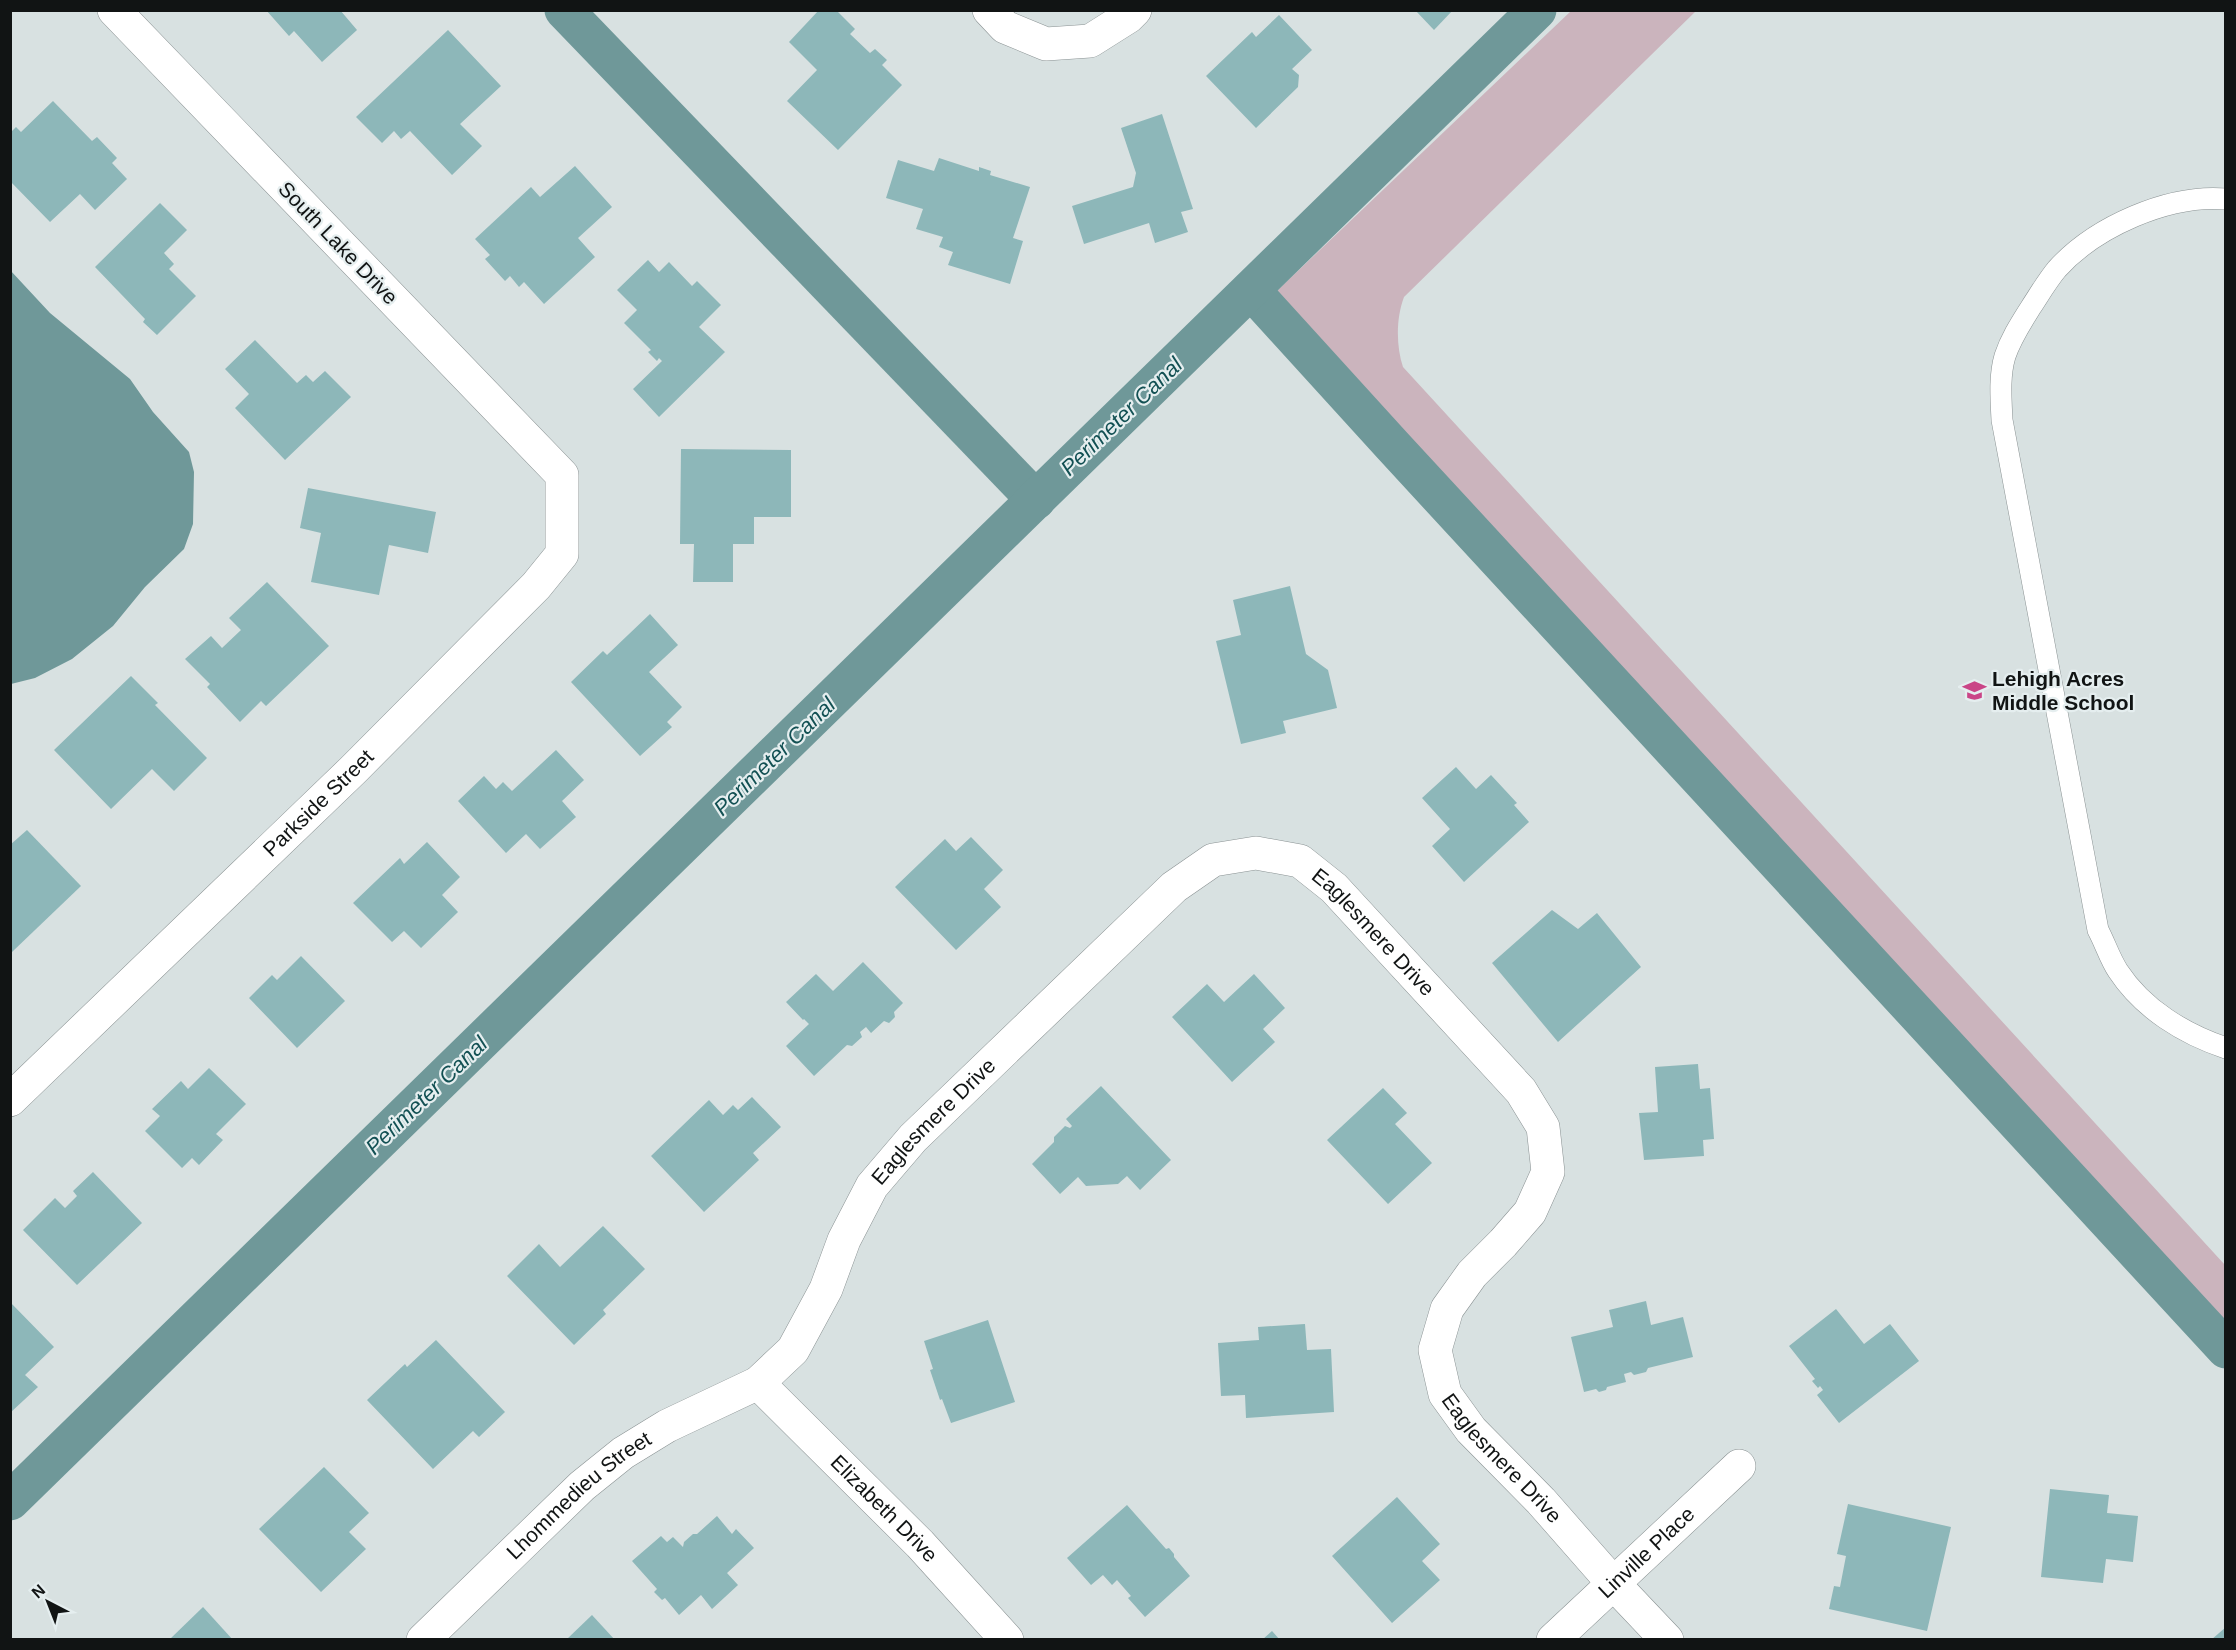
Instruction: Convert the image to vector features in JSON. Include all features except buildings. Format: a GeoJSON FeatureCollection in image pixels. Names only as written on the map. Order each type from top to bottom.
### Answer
{"type":"FeatureCollection","features":[{"type":"Feature","properties":{"kind":"street","name":"South Lake Drive"},"geometry":{"type":"LineString","coordinates":[[114,10],[562,476]]}},
{"type":"Feature","properties":{"kind":"street"},"geometry":{"type":"LineString","coordinates":[[1000,20],[1046,44],[1090,40],[1128,18],[1135,10]]}},
{"type":"Feature","properties":{"kind":"street","name":"Parkside Street"},"geometry":{"type":"LineString","coordinates":[[10,1100],[354,770],[536,586],[562,554],[562,476]]}},
{"type":"Feature","properties":{"kind":"street","name":"Eaglesmere Drive"},"geometry":{"type":"LineString","coordinates":[[758,1383],[793,1350],[826,1289],[844,1240],[872,1186],[913,1138],[1174,887],[1213,860],[1256,853],[1300,861],[1334,888],[1521,1091],[1543,1127],[1548,1172],[1530,1212],[1472,1274],[1446,1309],[1435,1350],[1445,1394],[1471,1430],[1541,1501],[1667,1640]]}},
{"type":"Feature","properties":{"kind":"street","name":"Lhommedieu Street"},"geometry":{"type":"LineString","coordinates":[[423,1640],[582,1486],[623,1453],[667,1426],[758,1383]]}},
{"type":"Feature","properties":{"kind":"street","name":"Elizabeth Drive"},"geometry":{"type":"LineString","coordinates":[[758,1383],[920,1544],[1007,1640]]}},
{"type":"Feature","properties":{"kind":"street","name":"Linville Place"},"geometry":{"type":"LineString","coordinates":[[1553,1640],[1739,1466]]}},
{"type":"Feature","properties":{"kind":"lane"},"geometry":{"type":"LineString","coordinates":[[2226,199],[2208,198],[2166,206],[2130,218],[2084,245],[2056,270],[2017,328],[2004,357],[2000,392],[2005,431],[2098,930],[2118,971],[2141,1000],[2180,1029],[2226,1048]]}},
{"type":"Feature","properties":{"kind":"shaded area"},"geometry":{"type":"Polygon","coordinates":[[[1571,11],[1696,11],[1404,297],[1399,314],[1398,332],[1403,367],[2225,1265],[2225,1359],[1260,307],[1571,11]]]}},
{"type":"Feature","properties":{"kind":"water"},"geometry":{"type":"Polygon","coordinates":[[[10,270],[50,313],[130,379],[153,412],[189,452],[194,472],[193,524],[184,549],[145,587],[113,626],[72,659],[35,678],[11,684],[10,270]]]}},
{"type":"Feature","properties":{"kind":"waterway"},"geometry":{"type":"LineString","coordinates":[[564,10],[1036,500]]}},
{"type":"Feature","properties":{"kind":"waterway","name":"Perimeter Canal"},"geometry":{"type":"LineString","coordinates":[[10,1501],[1537,10]]}},
{"type":"Feature","properties":{"kind":"waterway"},"geometry":{"type":"LineString","coordinates":[[1251,290],[2226,1349]]}},
{"type":"Feature","properties":{"kind":"place","name":"Lehigh Acres Middle School"},"geometry":{"type":"Point","coordinates":[1974,691]}}]}
